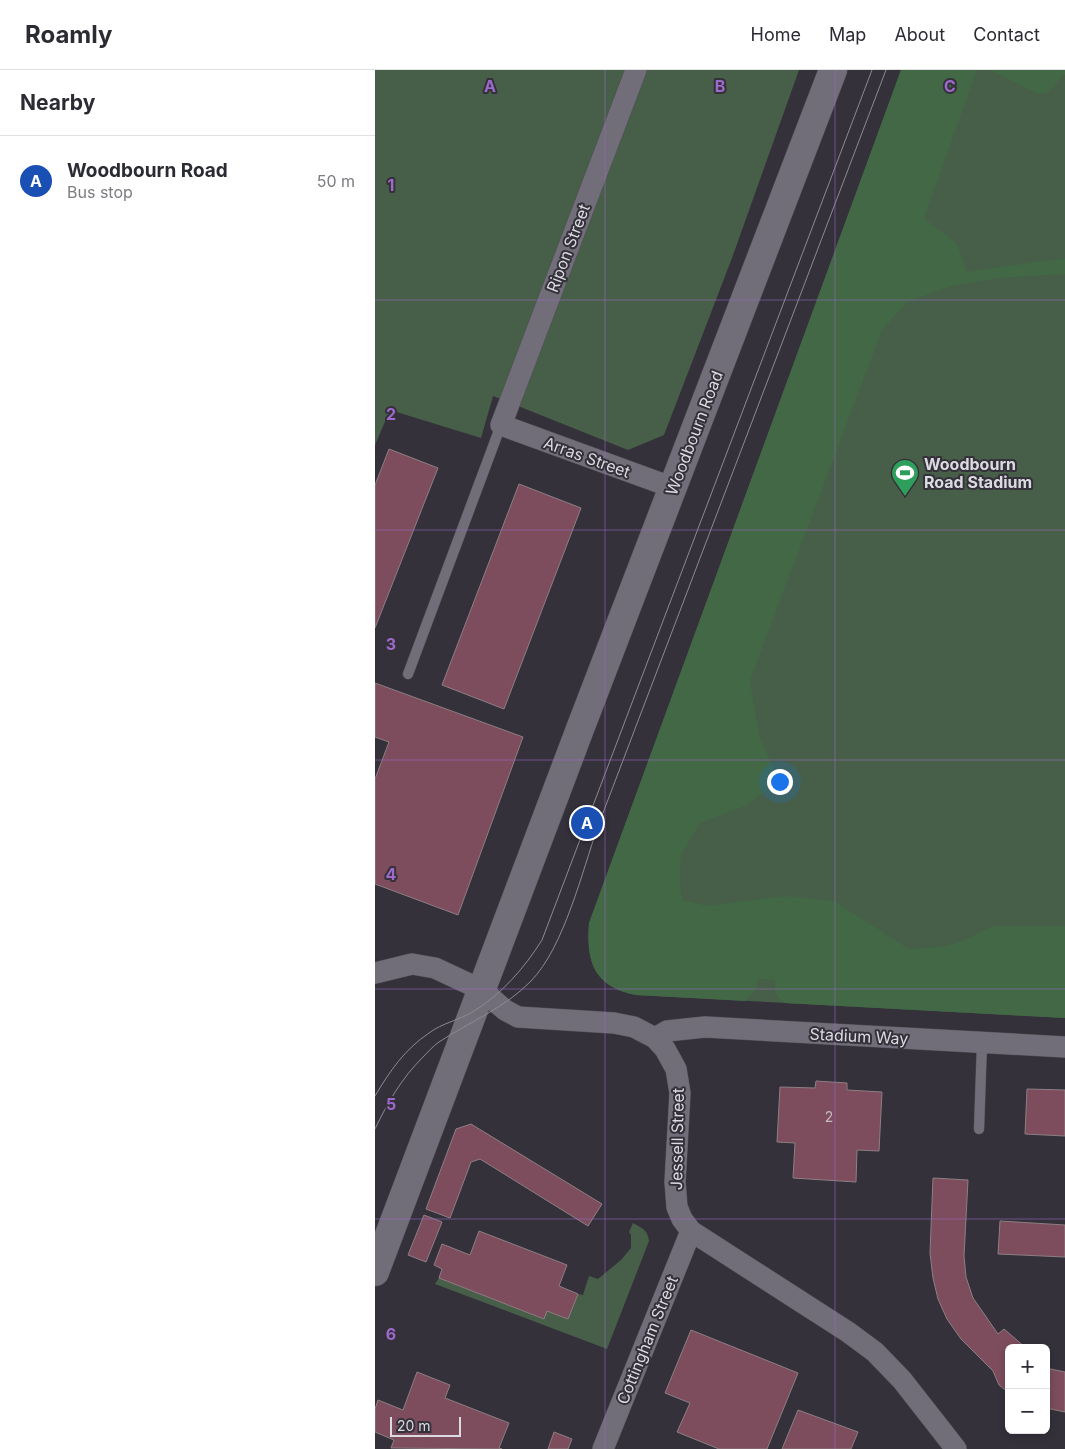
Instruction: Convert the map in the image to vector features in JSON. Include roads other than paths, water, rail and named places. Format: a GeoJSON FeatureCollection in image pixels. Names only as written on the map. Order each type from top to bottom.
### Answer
{"type":"FeatureCollection","features":[{"type":"Feature","properties":{"kind":"street","name":"Ripon Street"},"geometry":{"type":"LineString","coordinates":[[501,425],[636,70]]}},
{"type":"Feature","properties":{"kind":"street","name":"Woodbourn Road"},"geometry":{"type":"LineString","coordinates":[[375,1272],[833,70]]}},
{"type":"Feature","properties":{"kind":"street","name":"Arras Street"},"geometry":{"type":"LineString","coordinates":[[501,425],[674,488]]}},
{"type":"Feature","properties":{"kind":"street","name":"Jessell Street"},"geometry":{"type":"LineString","coordinates":[[375,973],[397,966],[424,965],[445,972],[482,990],[505,1010],[518,1017],[614,1022],[634,1026],[655,1038],[665,1049],[676,1069],[679,1093],[675,1182],[677,1207],[682,1219],[691,1231],[848,1332],[875,1352],[902,1380],[956,1449]]}},
{"type":"Feature","properties":{"kind":"street","name":"Stadium Way"},"geometry":{"type":"LineString","coordinates":[[655,1038],[667,1031],[705,1027],[1065,1047]]}},
{"type":"Feature","properties":{"kind":"street","name":"Cottingham Street"},"geometry":{"type":"LineString","coordinates":[[603,1449],[691,1231]]}},
{"type":"Feature","properties":{"kind":"lane"},"geometry":{"type":"LineString","coordinates":[[408,674],[501,425]]}},
{"type":"Feature","properties":{"kind":"lane"},"geometry":{"type":"LineString","coordinates":[[979,1129],[982,1043]]}},
{"type":"Feature","properties":{"kind":"tram line"},"geometry":{"type":"LineString","coordinates":[[375,1096],[392,1070],[412,1046],[434,1030],[469,1014],[494,997],[520,970],[542,940],[872,70]]}},
{"type":"Feature","properties":{"kind":"tram line"},"geometry":{"type":"LineString","coordinates":[[375,1129],[390,1100],[415,1065],[437,1044],[521,991],[543,966],[553,949],[571,908],[598,826],[886,70]]}},
{"type":"Feature","properties":{"kind":"place","name":"Woodbourn Road Stadium"},"geometry":{"type":"Point","coordinates":[905,497]}},
{"type":"Feature","properties":{"kind":"place","name":"Woodbourn Road"},"geometry":{"type":"Point","coordinates":[587,823]}}]}
